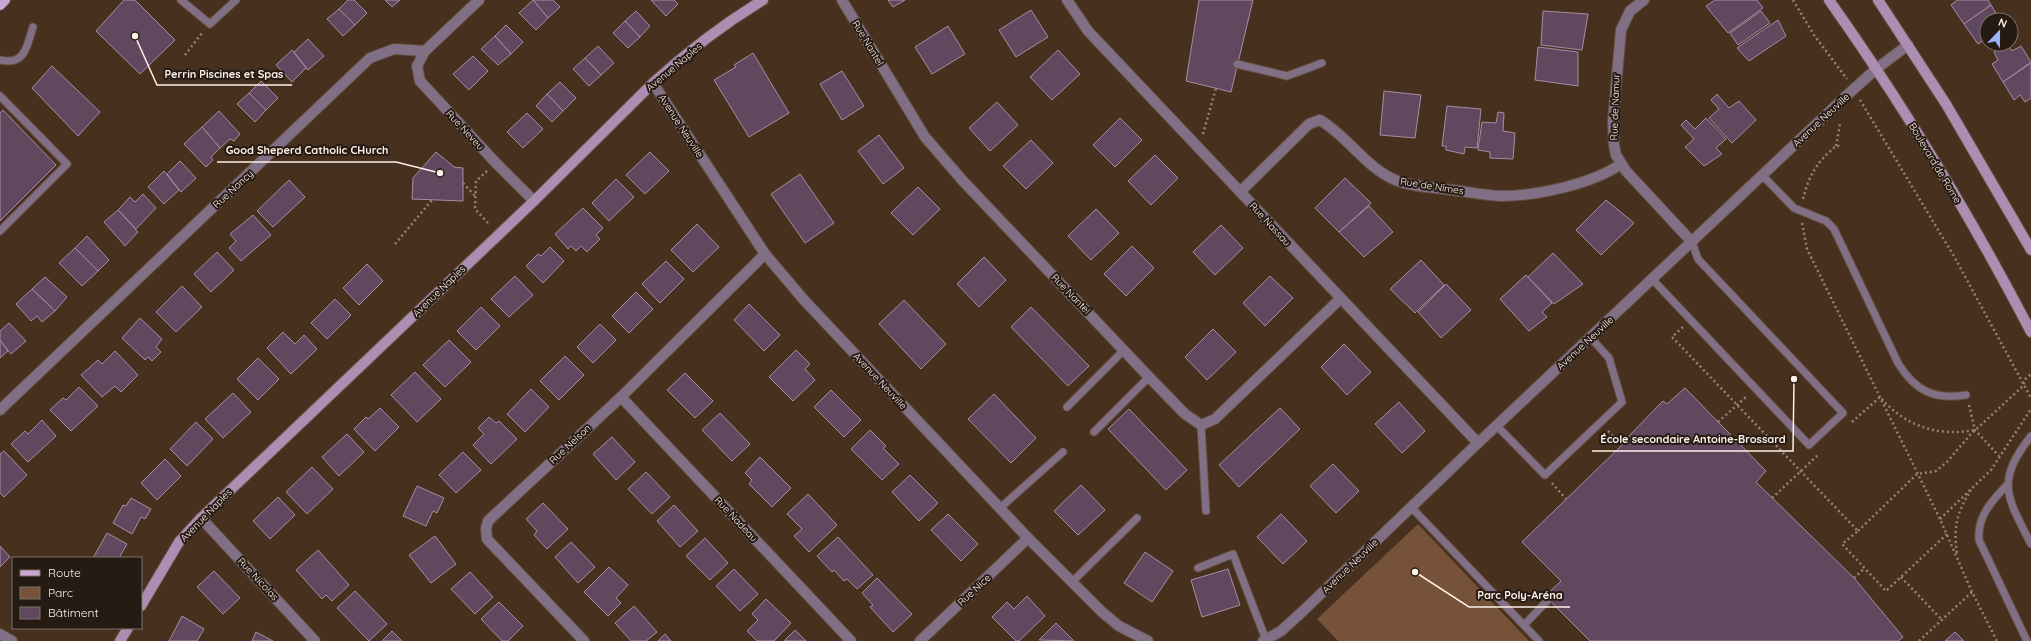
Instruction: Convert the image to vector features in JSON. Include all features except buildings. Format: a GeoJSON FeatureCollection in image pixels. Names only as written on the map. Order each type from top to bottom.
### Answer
{"type":"FeatureCollection","features":[{"type":"Feature","properties":{"kind":"main road"},"geometry":{"type":"LineString","coordinates":[[0,5],[5,0]]}},
{"type":"Feature","properties":{"kind":"street"},"geometry":{"type":"LineString","coordinates":[[425,51],[480,0]]}},
{"type":"Feature","properties":{"kind":"street","name":"Avenue Naples"},"geometry":{"type":"LineString","coordinates":[[142,604],[180,542],[201,518],[534,201],[668,69],[743,12],[763,0]]}},
{"type":"Feature","properties":{"kind":"street","name":"Rue Nantel"},"geometry":{"type":"LineString","coordinates":[[842,0],[925,137],[963,181],[1149,377],[1185,414],[1201,425]]}},
{"type":"Feature","properties":{"kind":"street","name":"Rue Nassau"},"geometry":{"type":"LineString","coordinates":[[1067,0],[1088,31],[1340,299],[1478,443]]}},
{"type":"Feature","properties":{"kind":"street","name":"Rue de Namur"},"geometry":{"type":"LineString","coordinates":[[1644,0],[1626,16],[1620,38],[1612,134],[1615,150],[1621,164],[1631,178],[1692,242]]}},
{"type":"Feature","properties":{"kind":"street","name":"Boulevard de Rome"},"geometry":{"type":"LineString","coordinates":[[1830,0],[1876,69],[1962,209],[2031,332]]}},
{"type":"Feature","properties":{"kind":"street"},"geometry":{"type":"LineString","coordinates":[[1878,0],[1908,45],[1976,155],[2031,250]]}},
{"type":"Feature","properties":{"kind":"street","name":"Avenue Neuville"},"geometry":{"type":"LineString","coordinates":[[1264,640],[1287,626],[1762,175],[1876,69],[1908,45]]}},
{"type":"Feature","properties":{"kind":"street","name":"Rue Nancy"},"geometry":{"type":"LineString","coordinates":[[0,410],[370,58],[394,49],[425,51]]}},
{"type":"Feature","properties":{"kind":"street","name":"Rue Neveu"},"geometry":{"type":"LineString","coordinates":[[425,51],[417,66],[420,81],[496,163],[534,201]]}},
{"type":"Feature","properties":{"kind":"street","name":"Avenue Neuville"},"geometry":{"type":"LineString","coordinates":[[653,84],[765,254],[804,300],[1028,538],[1102,612],[1119,626],[1148,641]]}},
{"type":"Feature","properties":{"kind":"street","name":"Rue de Nîmes"},"geometry":{"type":"LineString","coordinates":[[1240,192],[1308,124],[1320,120],[1332,127],[1377,169],[1394,179],[1425,186],[1501,196],[1530,193],[1573,185],[1605,173],[1621,164]]}},
{"type":"Feature","properties":{"kind":"street","name":"Rue Nelson"},"geometry":{"type":"LineString","coordinates":[[584,641],[487,539],[486,529],[488,521],[621,397],[765,254]]}},
{"type":"Feature","properties":{"kind":"street"},"geometry":{"type":"LineString","coordinates":[[1201,425],[1215,419],[1340,299]]}},
{"type":"Feature","properties":{"kind":"street","name":"Rue Nadeau"},"geometry":{"type":"LineString","coordinates":[[621,397],[851,641]]}},
{"type":"Feature","properties":{"kind":"street","name":"Rue Nicolas"},"geometry":{"type":"LineString","coordinates":[[201,518],[315,641]]}},
{"type":"Feature","properties":{"kind":"street","name":"Rue Nice"},"geometry":{"type":"LineString","coordinates":[[920,641],[1028,538]]}},
{"type":"Feature","properties":{"kind":"street"},"geometry":{"type":"LineString","coordinates":[[120,641],[127,629]]}},
{"type":"Feature","properties":{"kind":"street"},"geometry":{"type":"LineString","coordinates":[[0,634],[12,641]]}},
{"type":"Feature","properties":{"kind":"lane"},"geometry":{"type":"LineString","coordinates":[[182,0],[210,24],[236,0]]}},
{"type":"Feature","properties":{"kind":"lane"},"geometry":{"type":"LineString","coordinates":[[0,60],[13,61],[22,55],[33,27]]}},
{"type":"Feature","properties":{"kind":"lane"},"geometry":{"type":"LineString","coordinates":[[1238,64],[1287,76],[1322,63]]}},
{"type":"Feature","properties":{"kind":"lane"},"geometry":{"type":"LineString","coordinates":[[0,96],[67,164],[0,231]]}},
{"type":"Feature","properties":{"kind":"lane"},"geometry":{"type":"LineString","coordinates":[[1762,175],[1792,207],[1826,221],[1834,229],[1898,363],[1912,382],[1931,394],[1943,397],[1966,395]]}},
{"type":"Feature","properties":{"kind":"lane"},"geometry":{"type":"LineString","coordinates":[[1653,280],[1810,445],[1843,413],[1698,259],[1692,242]]}},
{"type":"Feature","properties":{"kind":"lane"},"geometry":{"type":"LineString","coordinates":[[1497,426],[1545,475],[1622,402],[1609,358],[1591,338]]}},
{"type":"Feature","properties":{"kind":"lane"},"geometry":{"type":"LineString","coordinates":[[1067,407],[1124,350]]}},
{"type":"Feature","properties":{"kind":"lane"},"geometry":{"type":"LineString","coordinates":[[1094,432],[1149,377]]}},
{"type":"Feature","properties":{"kind":"lane"},"geometry":{"type":"LineString","coordinates":[[1201,425],[1206,511]]}},
{"type":"Feature","properties":{"kind":"lane"},"geometry":{"type":"LineString","coordinates":[[2031,436],[2012,463],[2007,485],[2010,502],[2031,544]]}},
{"type":"Feature","properties":{"kind":"lane"},"geometry":{"type":"LineString","coordinates":[[1000,508],[1063,452]]}},
{"type":"Feature","properties":{"kind":"lane"},"geometry":{"type":"LineString","coordinates":[[2007,485],[1986,510],[1981,522],[1979,540],[2027,641]]}},
{"type":"Feature","properties":{"kind":"lane"},"geometry":{"type":"LineString","coordinates":[[1411,508],[1539,641]]}},
{"type":"Feature","properties":{"kind":"lane"},"geometry":{"type":"LineString","coordinates":[[1072,582],[1137,518]]}},
{"type":"Feature","properties":{"kind":"lane"},"geometry":{"type":"LineString","coordinates":[[1198,568],[1233,554],[1264,640]]}},
{"type":"Feature","properties":{"kind":"lane"},"geometry":{"type":"LineString","coordinates":[[1524,626],[1548,600]]}},
{"type":"Feature","properties":{"kind":"path"},"geometry":{"type":"LineString","coordinates":[[1793,0],[1814,35],[1844,76]]}},
{"type":"Feature","properties":{"kind":"path"},"geometry":{"type":"LineString","coordinates":[[185,55],[210,24]]}},
{"type":"Feature","properties":{"kind":"path"},"geometry":{"type":"LineString","coordinates":[[1199,149],[1216,88]]}},
{"type":"Feature","properties":{"kind":"path"},"geometry":{"type":"LineString","coordinates":[[1862,103],[1955,258],[2023,386],[2031,398]]}},
{"type":"Feature","properties":{"kind":"path"},"geometry":{"type":"LineString","coordinates":[[1803,200],[1813,171],[1822,159],[1836,146],[1840,124]]}},
{"type":"Feature","properties":{"kind":"path"},"geometry":{"type":"LineString","coordinates":[[1836,146],[1842,146]]}},
{"type":"Feature","properties":{"kind":"path"},"geometry":{"type":"LineString","coordinates":[[488,223],[475,209],[476,181],[496,163]]}},
{"type":"Feature","properties":{"kind":"path"},"geometry":{"type":"LineString","coordinates":[[463,183],[475,196]]}},
{"type":"Feature","properties":{"kind":"path"},"geometry":{"type":"LineString","coordinates":[[395,244],[432,200]]}},
{"type":"Feature","properties":{"kind":"path"},"geometry":{"type":"LineString","coordinates":[[1802,223],[1807,249],[1940,519],[1972,592],[1997,641]]}},
{"type":"Feature","properties":{"kind":"path"},"geometry":{"type":"LineString","coordinates":[[1678,321],[1684,327],[1672,337],[1858,531]]}},
{"type":"Feature","properties":{"kind":"path"},"geometry":{"type":"LineString","coordinates":[[1947,534],[1886,591],[1842,544],[1858,531],[1918,474],[1936,471],[1975,430],[2023,386],[2026,378],[2031,374]]}},
{"type":"Feature","properties":{"kind":"path"},"geometry":{"type":"LineString","coordinates":[[1966,395],[1975,430],[1999,456]]}},
{"type":"Feature","properties":{"kind":"path"},"geometry":{"type":"LineString","coordinates":[[1880,397],[1892,411],[1916,425],[1954,433],[1975,430]]}},
{"type":"Feature","properties":{"kind":"path"},"geometry":{"type":"LineString","coordinates":[[1718,422],[1737,405]]}},
{"type":"Feature","properties":{"kind":"path"},"geometry":{"type":"LineString","coordinates":[[1940,519],[1991,470],[2031,409]]}},
{"type":"Feature","properties":{"kind":"path"},"geometry":{"type":"LineString","coordinates":[[1600,423],[1622,445]]}},
{"type":"Feature","properties":{"kind":"path"},"geometry":{"type":"LineString","coordinates":[[1545,475],[1566,499]]}},
{"type":"Feature","properties":{"kind":"path"},"geometry":{"type":"LineString","coordinates":[[1957,558],[1955,539],[1959,512],[1974,486]]}},
{"type":"Feature","properties":{"kind":"path"},"geometry":{"type":"LineString","coordinates":[[1854,578],[1865,568]]}},
{"type":"Feature","properties":{"kind":"path"},"geometry":{"type":"LineString","coordinates":[[1901,577],[1942,620]]}},
{"type":"Feature","properties":{"kind":"path"},"geometry":{"type":"LineString","coordinates":[[1919,641],[1972,592]]}},
{"type":"Feature","properties":{"kind":"green space"},"geometry":{"type":"Polygon","coordinates":[[[1418,524],[1529,641],[1338,641],[1317,619],[1418,524]]]}},
{"type":"Feature","properties":{"kind":"place","name":"Perrin Piscines et Spas"},"geometry":{"type":"Point","coordinates":[135,36]}},
{"type":"Feature","properties":{"kind":"place","name":"Good Sheperd Catholic CHurch"},"geometry":{"type":"Point","coordinates":[440,173]}},
{"type":"Feature","properties":{"kind":"place","name":"École secondaire Antoine-Brossard"},"geometry":{"type":"Point","coordinates":[1794,379]}},
{"type":"Feature","properties":{"kind":"place","name":"Parc Poly-Aréna"},"geometry":{"type":"Point","coordinates":[1415,572]}}]}
